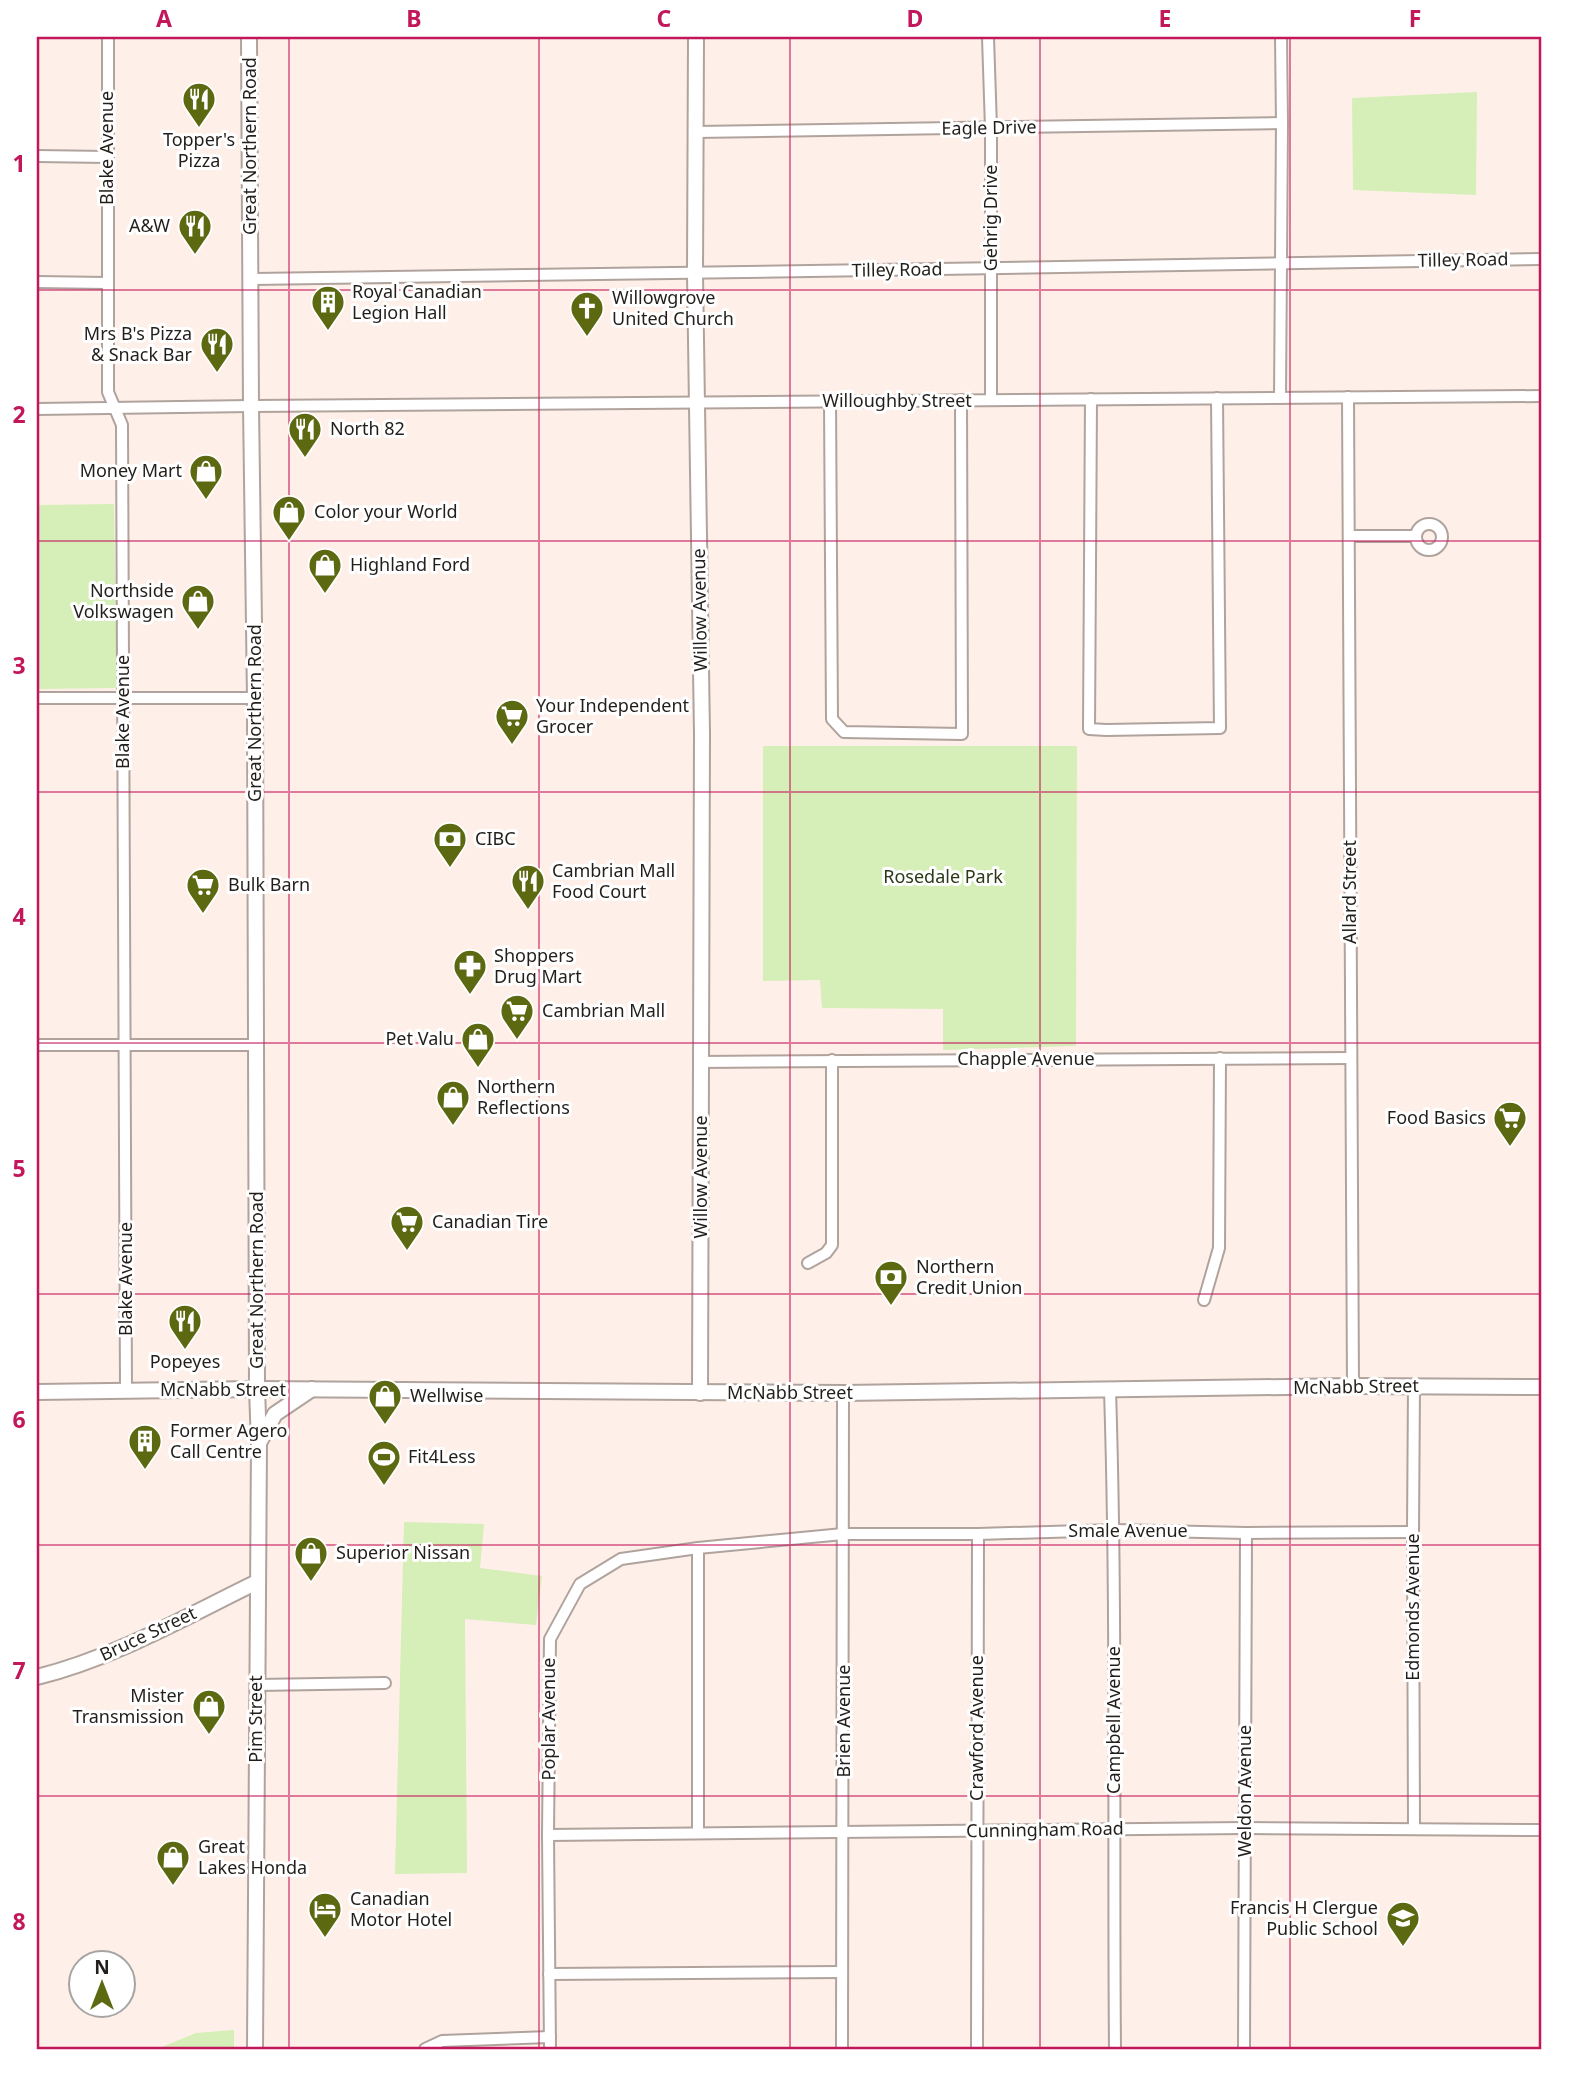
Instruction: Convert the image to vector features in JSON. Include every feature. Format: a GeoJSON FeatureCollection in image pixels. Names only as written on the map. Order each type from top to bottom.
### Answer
{"type":"FeatureCollection","features":[{"type":"Feature","properties":{"kind":"main road","name":"Great Northern Road"},"geometry":{"type":"LineString","coordinates":[[249,37],[257,1389]]}},
{"type":"Feature","properties":{"kind":"main road","name":"Willow Avenue"},"geometry":{"type":"LineString","coordinates":[[696,37],[695,274],[702,734],[700,1393]]}},
{"type":"Feature","properties":{"kind":"main road","name":"McNabb Street"},"geometry":{"type":"LineString","coordinates":[[37,1391],[313,1389],[844,1393],[1353,1386],[1542,1387]]}},
{"type":"Feature","properties":{"kind":"main road","name":"Pim Street"},"geometry":{"type":"LineString","coordinates":[[255,2049],[259,1444],[257,1389]]}},
{"type":"Feature","properties":{"kind":"main road"},"geometry":{"type":"LineString","coordinates":[[259,1444],[275,1413],[313,1389]]}},
{"type":"Feature","properties":{"kind":"main road","name":"Bruce Street"},"geometry":{"type":"LineString","coordinates":[[37,1677],[113,1652],[257,1582]]}},
{"type":"Feature","properties":{"kind":"street","name":"Blake Avenue"},"geometry":{"type":"LineString","coordinates":[[108,37],[108,392],[122,425],[126,1391]]}},
{"type":"Feature","properties":{"kind":"street","name":"Gehrig Drive"},"geometry":{"type":"LineString","coordinates":[[988,37],[991,400]]}},
{"type":"Feature","properties":{"kind":"street"},"geometry":{"type":"LineString","coordinates":[[1280,398],[1281,37]]}},
{"type":"Feature","properties":{"kind":"street","name":"Eagle Drive"},"geometry":{"type":"LineString","coordinates":[[696,132],[1282,123]]}},
{"type":"Feature","properties":{"kind":"street"},"geometry":{"type":"LineString","coordinates":[[37,156],[107,157]]}},
{"type":"Feature","properties":{"kind":"street","name":"Tilley Road"},"geometry":{"type":"LineString","coordinates":[[251,279],[1542,259]]}},
{"type":"Feature","properties":{"kind":"street"},"geometry":{"type":"LineString","coordinates":[[37,282],[107,283]]}},
{"type":"Feature","properties":{"kind":"street","name":"Willoughby Street"},"geometry":{"type":"LineString","coordinates":[[37,409],[1542,396]]}},
{"type":"Feature","properties":{"kind":"street","name":"Allard Street"},"geometry":{"type":"LineString","coordinates":[[1348,397],[1353,1386]]}},
{"type":"Feature","properties":{"kind":"street"},"geometry":{"type":"LineString","coordinates":[[1091,399],[1089,729],[1220,728],[1217,398]]}},
{"type":"Feature","properties":{"kind":"street"},"geometry":{"type":"LineString","coordinates":[[830,401],[832,719],[844,732],[962,734],[961,400]]}},
{"type":"Feature","properties":{"kind":"street"},"geometry":{"type":"LineString","coordinates":[[1349,536],[1416,536]]}},
{"type":"Feature","properties":{"kind":"street"},"geometry":{"type":"LineString","coordinates":[[37,698],[255,698]]}},
{"type":"Feature","properties":{"kind":"street"},"geometry":{"type":"LineString","coordinates":[[37,1045],[257,1045]]}},
{"type":"Feature","properties":{"kind":"street"},"geometry":{"type":"LineString","coordinates":[[1204,1300],[1219,1248],[1220,1058]]}},
{"type":"Feature","properties":{"kind":"street","name":"Chapple Avenue"},"geometry":{"type":"LineString","coordinates":[[701,1062],[1350,1058]]}},
{"type":"Feature","properties":{"kind":"street"},"geometry":{"type":"LineString","coordinates":[[808,1263],[826,1253],[832,1245],[832,1060]]}},
{"type":"Feature","properties":{"kind":"street","name":"Edmonds Avenue"},"geometry":{"type":"LineString","coordinates":[[1414,1386],[1414,1828]]}},
{"type":"Feature","properties":{"kind":"street","name":"Campbell Avenue"},"geometry":{"type":"LineString","coordinates":[[1110,1390],[1115,1530],[1115,2049]]}},
{"type":"Feature","properties":{"kind":"street","name":"Brien Avenue"},"geometry":{"type":"LineString","coordinates":[[842,2049],[844,1393]]}},
{"type":"Feature","properties":{"kind":"street","name":"Smale Avenue"},"geometry":{"type":"LineString","coordinates":[[843,1534],[1115,1530],[1246,1533],[1413,1532]]}},
{"type":"Feature","properties":{"kind":"street","name":"Weldon Avenue"},"geometry":{"type":"LineString","coordinates":[[1244,2049],[1246,1533]]}},
{"type":"Feature","properties":{"kind":"street","name":"Poplar Avenue"},"geometry":{"type":"LineString","coordinates":[[550,2043],[550,1639],[580,1584],[621,1559],[698,1548],[843,1534]]}},
{"type":"Feature","properties":{"kind":"street","name":"Crawford Avenue"},"geometry":{"type":"LineString","coordinates":[[977,2049],[978,1534]]}},
{"type":"Feature","properties":{"kind":"street"},"geometry":{"type":"LineString","coordinates":[[698,1548],[698,1833]]}},
{"type":"Feature","properties":{"kind":"street"},"geometry":{"type":"LineString","coordinates":[[256,1685],[385,1683]]}},
{"type":"Feature","properties":{"kind":"street","name":"Cunningham Road"},"geometry":{"type":"LineString","coordinates":[[548,1835],[1245,1828],[1542,1830]]}},
{"type":"Feature","properties":{"kind":"street"},"geometry":{"type":"LineString","coordinates":[[550,1974],[842,1972]]}},
{"type":"Feature","properties":{"kind":"street"},"geometry":{"type":"LineString","coordinates":[[425,2049],[442,2041],[550,2043]]}},
{"type":"Feature","properties":{"kind":"green space"},"geometry":{"type":"Polygon","coordinates":[[[1477,92],[1476,195],[1353,190],[1352,98],[1477,92]]]}},
{"type":"Feature","properties":{"kind":"green space"},"geometry":{"type":"Polygon","coordinates":[[[114,504],[117,688],[37,689],[37,505],[114,504]]]}},
{"type":"Feature","properties":{"kind":"green space","name":"Rosedale Park"},"geometry":{"type":"Polygon","coordinates":[[[763,746],[1077,746],[1076,1046],[943,1050],[943,1009],[822,1008],[820,980],[763,981],[763,746]]]}},
{"type":"Feature","properties":{"kind":"green space"},"geometry":{"type":"Polygon","coordinates":[[[404,1522],[484,1524],[480,1568],[542,1576],[536,1625],[465,1619],[467,1873],[395,1874],[404,1522]]]}},
{"type":"Feature","properties":{"kind":"green space"},"geometry":{"type":"Polygon","coordinates":[[[234,2030],[234,2049],[157,2049],[196,2033],[234,2030]]]}},
{"type":"Feature","properties":{"kind":"place","name":"Topper's Pizza"},"geometry":{"type":"Point","coordinates":[199,129]}},
{"type":"Feature","properties":{"kind":"place","name":"A&W"},"geometry":{"type":"Point","coordinates":[195,256]}},
{"type":"Feature","properties":{"kind":"place","name":"Royal Canadian Legion Hall"},"geometry":{"type":"Point","coordinates":[328,332]}},
{"type":"Feature","properties":{"kind":"place","name":"Willowgrove United Church"},"geometry":{"type":"Point","coordinates":[587,338]}},
{"type":"Feature","properties":{"kind":"place","name":"Mrs B's Pizza & Snack Bar"},"geometry":{"type":"Point","coordinates":[217,374]}},
{"type":"Feature","properties":{"kind":"place","name":"North 82"},"geometry":{"type":"Point","coordinates":[305,459]}},
{"type":"Feature","properties":{"kind":"place","name":"Money Mart"},"geometry":{"type":"Point","coordinates":[206,501]}},
{"type":"Feature","properties":{"kind":"place","name":"Color your World"},"geometry":{"type":"Point","coordinates":[289,542]}},
{"type":"Feature","properties":{"kind":"place","name":"Highland Ford"},"geometry":{"type":"Point","coordinates":[325,595]}},
{"type":"Feature","properties":{"kind":"place","name":"Northside Volkswagen"},"geometry":{"type":"Point","coordinates":[198,631]}},
{"type":"Feature","properties":{"kind":"place","name":"Your Independent Grocer"},"geometry":{"type":"Point","coordinates":[512,746]}},
{"type":"Feature","properties":{"kind":"place","name":"CIBC"},"geometry":{"type":"Point","coordinates":[450,869]}},
{"type":"Feature","properties":{"kind":"place","name":"Cambrian Mall Food Court"},"geometry":{"type":"Point","coordinates":[528,911]}},
{"type":"Feature","properties":{"kind":"place","name":"Bulk Barn"},"geometry":{"type":"Point","coordinates":[203,915]}},
{"type":"Feature","properties":{"kind":"place","name":"Shoppers Drug Mart"},"geometry":{"type":"Point","coordinates":[470,996]}},
{"type":"Feature","properties":{"kind":"place","name":"Cambrian Mall"},"geometry":{"type":"Point","coordinates":[517,1041]}},
{"type":"Feature","properties":{"kind":"place","name":"Pet Valu"},"geometry":{"type":"Point","coordinates":[478,1069]}},
{"type":"Feature","properties":{"kind":"place","name":"Northern Reflections"},"geometry":{"type":"Point","coordinates":[453,1127]}},
{"type":"Feature","properties":{"kind":"place","name":"Food Basics"},"geometry":{"type":"Point","coordinates":[1510,1148]}},
{"type":"Feature","properties":{"kind":"place","name":"Canadian Tire"},"geometry":{"type":"Point","coordinates":[407,1252]}},
{"type":"Feature","properties":{"kind":"place","name":"Northern Credit Union"},"geometry":{"type":"Point","coordinates":[891,1307]}},
{"type":"Feature","properties":{"kind":"place","name":"Popeyes"},"geometry":{"type":"Point","coordinates":[185,1351]}},
{"type":"Feature","properties":{"kind":"place","name":"Wellwise"},"geometry":{"type":"Point","coordinates":[385,1426]}},
{"type":"Feature","properties":{"kind":"place","name":"Former Agero Call Centre"},"geometry":{"type":"Point","coordinates":[145,1471]}},
{"type":"Feature","properties":{"kind":"place","name":"Fit4Less"},"geometry":{"type":"Point","coordinates":[384,1487]}},
{"type":"Feature","properties":{"kind":"place","name":"Superior Nissan"},"geometry":{"type":"Point","coordinates":[311,1583]}},
{"type":"Feature","properties":{"kind":"place","name":"Mister Transmission"},"geometry":{"type":"Point","coordinates":[209,1736]}},
{"type":"Feature","properties":{"kind":"place","name":"Great Lakes Honda"},"geometry":{"type":"Point","coordinates":[173,1887]}},
{"type":"Feature","properties":{"kind":"place","name":"Canadian Motor Hotel"},"geometry":{"type":"Point","coordinates":[325,1939]}},
{"type":"Feature","properties":{"kind":"place","name":"Francis H Clergue Public School"},"geometry":{"type":"Point","coordinates":[1403,1948]}}]}
